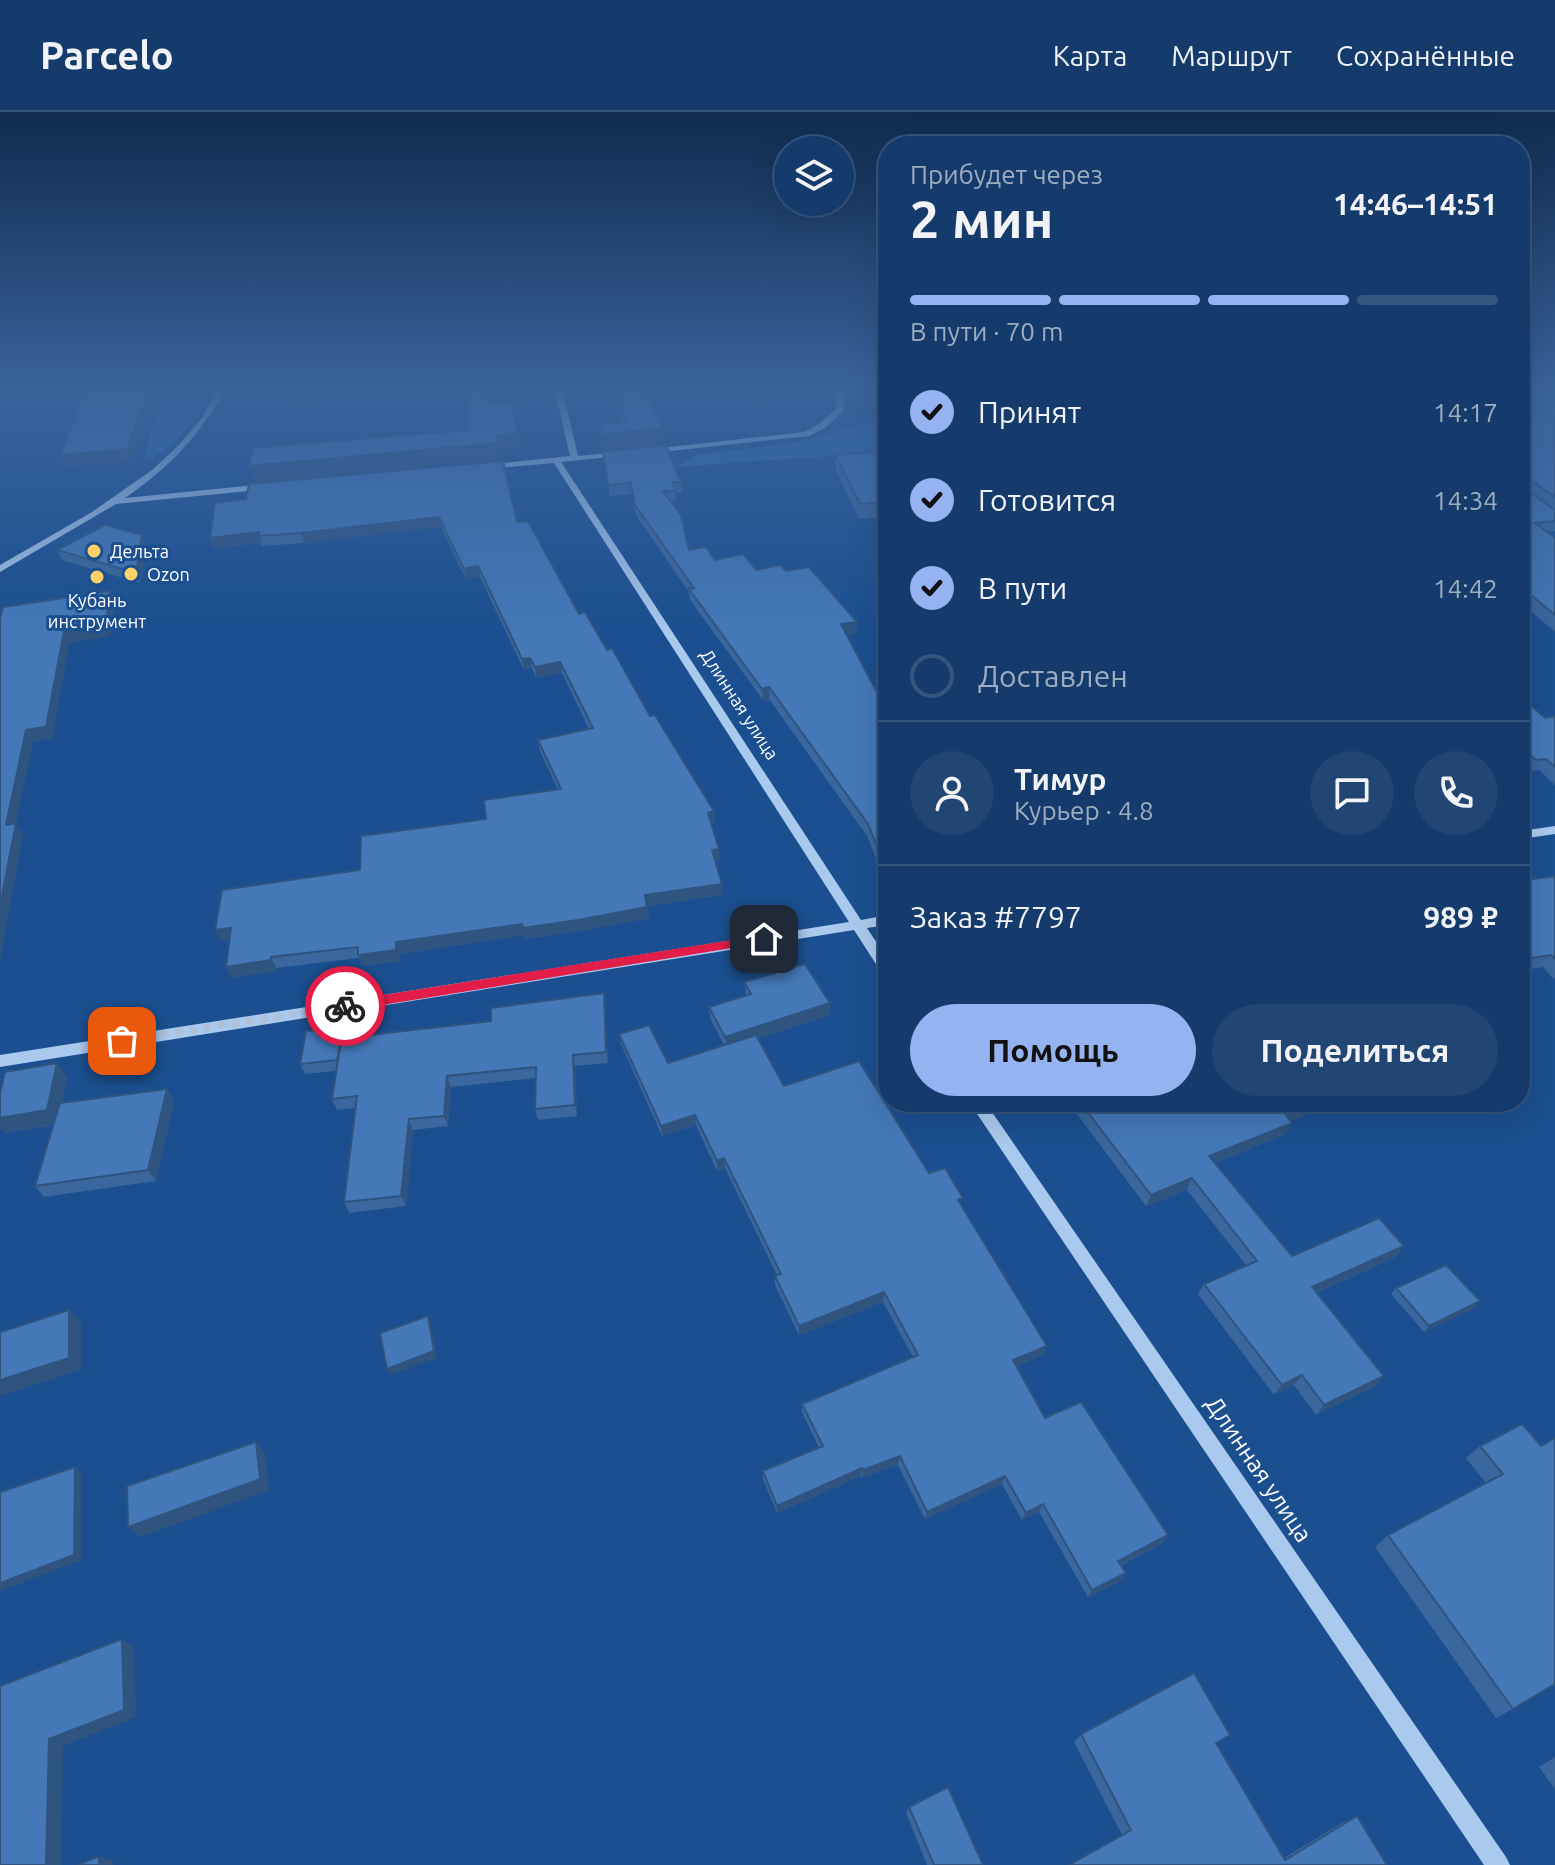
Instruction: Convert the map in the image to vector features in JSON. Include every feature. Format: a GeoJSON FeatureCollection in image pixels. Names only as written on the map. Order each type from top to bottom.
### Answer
{"type":"FeatureCollection","features":[{"type":"Feature","properties":{"kind":"street"},"geometry":{"type":"LineString","coordinates":[[0,569],[110,502],[154,471]]}},
{"type":"Feature","properties":{"kind":"street","name":"Длинная улица"},"geometry":{"type":"LineString","coordinates":[[563,471],[878,956]]}},
{"type":"Feature","properties":{"kind":"street"},"geometry":{"type":"LineString","coordinates":[[110,502],[279,486]]}},
{"type":"Feature","properties":{"kind":"street"},"geometry":{"type":"LineString","coordinates":[[1530,834],[1555,830]]}},
{"type":"Feature","properties":{"kind":"street"},"geometry":{"type":"LineString","coordinates":[[0,1061],[878,921]]}},
{"type":"Feature","properties":{"kind":"street","name":"Длинная улица"},"geometry":{"type":"LineString","coordinates":[[984,1112],[1498,1865]]}},
{"type":"Feature","properties":{"kind":"building"},"geometry":{"type":"Polygon","coordinates":[[[395,471],[505,471],[517,522],[528,521],[579,614],[585,612],[607,650],[612,648],[650,716],[655,715],[714,811],[708,813],[719,849],[712,850],[722,884],[645,895],[647,907],[578,920],[523,928],[522,924],[396,942],[396,950],[358,955],[358,947],[271,957],[271,960],[226,967],[231,928],[215,930],[222,890],[360,870],[361,836],[486,819],[484,800],[561,789],[538,740],[593,728],[560,662],[535,667],[530,658],[522,659],[478,566],[464,569],[439,517],[301,533],[259,536],[259,532],[210,538],[215,503],[246,499],[249,484],[395,471]]]}},
{"type":"Feature","properties":{"kind":"building"},"geometry":{"type":"Polygon","coordinates":[[[606,471],[676,471],[681,482],[673,482],[675,491],[663,491],[681,515],[689,550],[706,547],[715,560],[743,554],[756,570],[780,565],[786,571],[809,567],[857,622],[841,624],[878,694],[878,849],[868,824],[769,687],[762,689],[689,589],[694,588],[635,505],[631,483],[608,485],[606,471]]]}},
{"type":"Feature","properties":{"kind":"building"},"geometry":{"type":"Polygon","coordinates":[[[844,471],[878,471],[878,503],[860,504],[844,471]]]}},
{"type":"Feature","properties":{"kind":"building"},"geometry":{"type":"Polygon","coordinates":[[[1530,471],[1555,471],[1555,497],[1530,480],[1530,471]]]}},
{"type":"Feature","properties":{"kind":"building"},"geometry":{"type":"Polygon","coordinates":[[[1530,492],[1555,510],[1555,521],[1535,523],[1555,538],[1555,615],[1530,594],[1530,492]]]}},
{"type":"Feature","properties":{"kind":"building"},"geometry":{"type":"Polygon","coordinates":[[[105,525],[142,535],[136,573],[57,550],[105,525]]]}},
{"type":"Feature","properties":{"kind":"building"},"geometry":{"type":"Polygon","coordinates":[[[110,591],[106,625],[64,631],[46,727],[26,730],[6,825],[16,823],[0,906],[0,619],[3,607],[110,591]]]}},
{"type":"Feature","properties":{"kind":"building"},"geometry":{"type":"Polygon","coordinates":[[[1530,705],[1545,718],[1555,716],[1555,767],[1546,759],[1536,760],[1530,755],[1530,705]]]}},
{"type":"Feature","properties":{"kind":"building"},"geometry":{"type":"Polygon","coordinates":[[[1555,876],[1555,959],[1551,955],[1530,958],[1530,880],[1555,876]]]}},
{"type":"Feature","properties":{"kind":"building"},"geometry":{"type":"Polygon","coordinates":[[[805,964],[830,1003],[725,1037],[709,1007],[751,994],[744,982],[805,964]]]}},
{"type":"Feature","properties":{"kind":"building"},"geometry":{"type":"Polygon","coordinates":[[[604,993],[606,1052],[573,1055],[575,1105],[535,1109],[536,1067],[447,1076],[444,1116],[409,1119],[401,1196],[344,1202],[357,1096],[332,1099],[341,1040],[337,1060],[300,1064],[306,1031],[344,1027],[342,1038],[491,1021],[491,1008],[604,993]]]}},
{"type":"Feature","properties":{"kind":"building"},"geometry":{"type":"Polygon","coordinates":[[[649,1025],[668,1063],[756,1035],[784,1086],[859,1061],[878,1091],[878,1112],[891,1112],[929,1173],[945,1168],[963,1198],[958,1200],[1047,1346],[1013,1360],[1045,1418],[1081,1402],[1168,1535],[1118,1561],[1126,1573],[1092,1590],[1043,1504],[1026,1513],[1005,1476],[927,1512],[900,1456],[862,1468],[777,1506],[763,1471],[823,1446],[802,1404],[918,1355],[884,1292],[799,1326],[775,1276],[781,1274],[724,1158],[717,1161],[695,1115],[661,1126],[619,1034],[649,1025]]]}},
{"type":"Feature","properties":{"kind":"building"},"geometry":{"type":"Polygon","coordinates":[[[57,1063],[47,1110],[0,1118],[0,1094],[5,1072],[57,1063]]]}},
{"type":"Feature","properties":{"kind":"building"},"geometry":{"type":"Polygon","coordinates":[[[167,1089],[148,1170],[35,1186],[60,1103],[167,1089]]]}},
{"type":"Feature","properties":{"kind":"building"},"geometry":{"type":"Polygon","coordinates":[[[1088,1112],[1290,1112],[1285,1114],[1292,1123],[1209,1156],[1292,1256],[1379,1218],[1404,1246],[1312,1287],[1384,1376],[1324,1405],[1302,1375],[1282,1385],[1204,1284],[1257,1261],[1192,1178],[1151,1195],[1088,1112]]]}},
{"type":"Feature","properties":{"kind":"building"},"geometry":{"type":"Polygon","coordinates":[[[1446,1265],[1480,1301],[1429,1326],[1396,1288],[1446,1265]]]}},
{"type":"Feature","properties":{"kind":"building"},"geometry":{"type":"Polygon","coordinates":[[[69,1310],[69,1358],[0,1380],[0,1332],[69,1310]]]}},
{"type":"Feature","properties":{"kind":"building"},"geometry":{"type":"Polygon","coordinates":[[[428,1316],[434,1351],[387,1369],[380,1333],[428,1316]]]}},
{"type":"Feature","properties":{"kind":"building"},"geometry":{"type":"Polygon","coordinates":[[[1522,1424],[1541,1446],[1555,1438],[1555,1684],[1513,1709],[1388,1535],[1503,1474],[1480,1446],[1522,1424]]]}},
{"type":"Feature","properties":{"kind":"building"},"geometry":{"type":"Polygon","coordinates":[[[256,1442],[260,1479],[128,1527],[127,1486],[256,1442]]]}},
{"type":"Feature","properties":{"kind":"building"},"geometry":{"type":"Polygon","coordinates":[[[75,1467],[74,1555],[0,1583],[0,1492],[75,1467]]]}},
{"type":"Feature","properties":{"kind":"building"},"geometry":{"type":"Polygon","coordinates":[[[122,1639],[124,1710],[49,1739],[46,1865],[0,1865],[0,1686],[122,1639]]]}},
{"type":"Feature","properties":{"kind":"building"},"geometry":{"type":"Polygon","coordinates":[[[1194,1673],[1230,1735],[1216,1743],[1285,1860],[1357,1816],[1387,1865],[1069,1865],[1131,1830],[1081,1734],[1194,1673]]]}},
{"type":"Feature","properties":{"kind":"building"},"geometry":{"type":"Polygon","coordinates":[[[948,1787],[983,1865],[934,1865],[909,1807],[948,1787]]]}},
{"type":"Feature","properties":{"kind":"building"},"geometry":{"type":"Polygon","coordinates":[[[99,1856],[99,1865],[78,1865],[99,1856]]]}},
{"type":"Feature","properties":{"kind":"way so far"},"geometry":{"type":"LineString","coordinates":[[122,1041],[345,1006]]}},
{"type":"Feature","properties":{"kind":"place","name":"Дельта"},"geometry":{"type":"Point","coordinates":[94,551]}},
{"type":"Feature","properties":{"kind":"place","name":"Ozon"},"geometry":{"type":"Point","coordinates":[131,574]}},
{"type":"Feature","properties":{"kind":"place","name":"Кубань инструмент"},"geometry":{"type":"Point","coordinates":[97,577]}},
{"type":"Feature","properties":{"kind":"route"},"geometry":{"type":"LineString","coordinates":[[345,1006],[764,939]]}}]}
